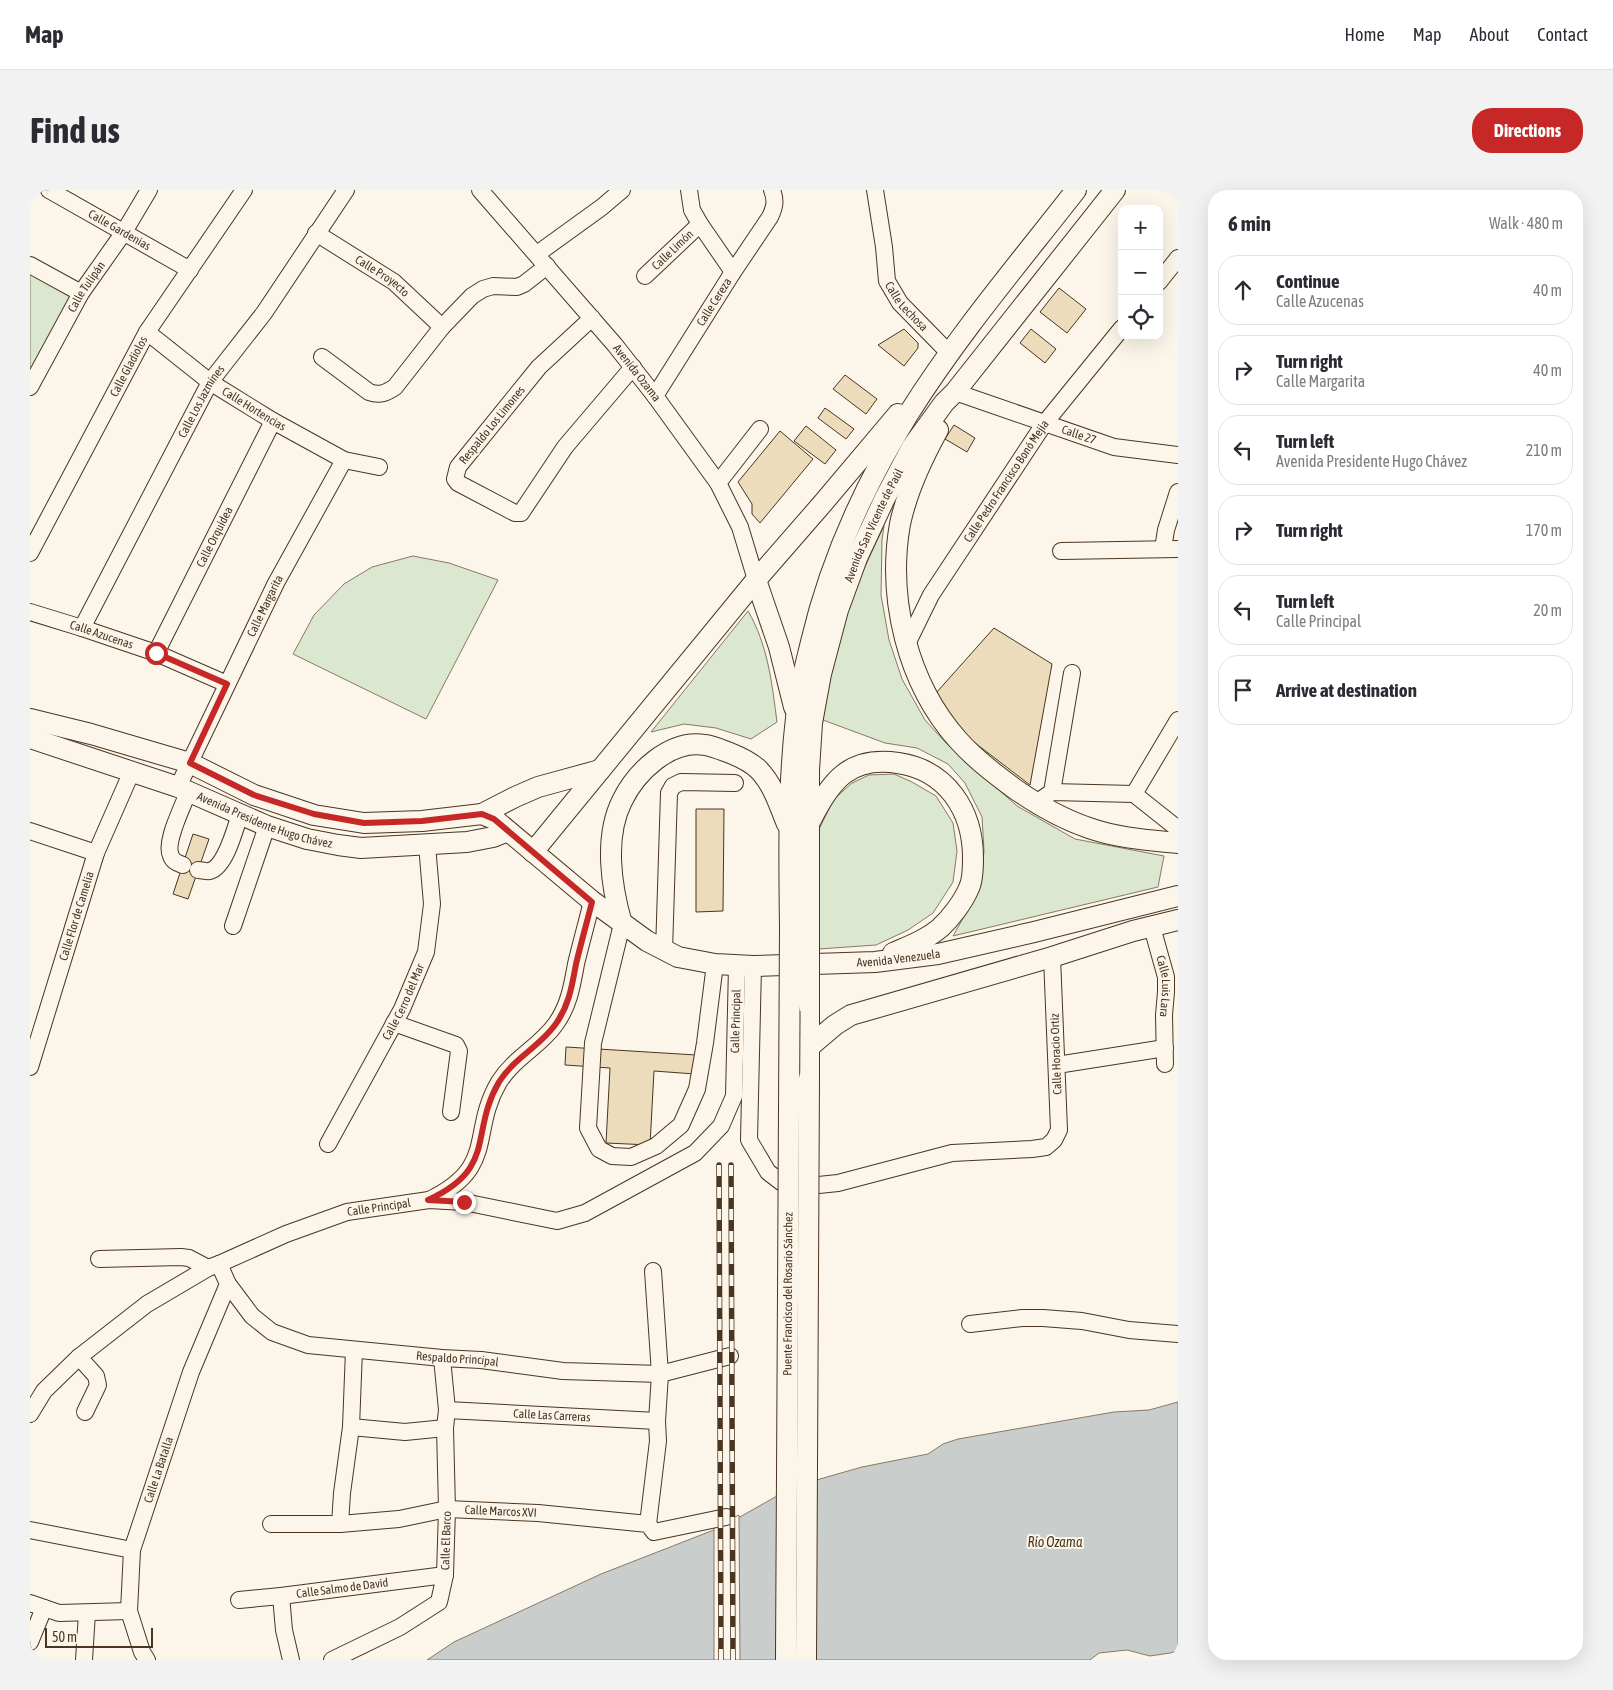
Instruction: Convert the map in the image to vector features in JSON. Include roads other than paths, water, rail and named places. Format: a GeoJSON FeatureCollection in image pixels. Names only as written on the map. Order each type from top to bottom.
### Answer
{"type":"FeatureCollection","features":[{"type":"Feature","properties":{"kind":"main road","name":"Avenida San Vicente de Paúl"},"geometry":{"type":"LineString","coordinates":[[799,928],[789,868],[789,830],[796,717],[804,668],[820,601],[844,537],[871,481],[908,414],[949,354],[1076,190]]}},
{"type":"Feature","properties":{"kind":"main road","name":"Avenida San Vicente de Paúl"},"geometry":{"type":"LineString","coordinates":[[799,928],[810,871],[809,770],[812,723],[821,674],[838,610],[857,558],[885,498],[912,447],[944,403],[955,392],[1115,190]]}},
{"type":"Feature","properties":{"kind":"main road"},"geometry":{"type":"LineString","coordinates":[[533,852],[756,580],[823,504],[949,354]]}},
{"type":"Feature","properties":{"kind":"main road"},"geometry":{"type":"LineString","coordinates":[[955,392],[946,415],[925,454],[910,490],[900,524],[896,564],[898,601],[907,644],[917,675],[935,710],[957,740],[985,767],[1036,803],[1088,828],[1117,836],[1178,843]]}},
{"type":"Feature","properties":{"kind":"main road"},"geometry":{"type":"LineString","coordinates":[[756,580],[779,647],[796,717]]}},
{"type":"Feature","properties":{"kind":"main road","name":"Avenida Presidente Hugo Chávez"},"geometry":{"type":"LineString","coordinates":[[30,719],[91,734],[190,763],[254,795],[314,814],[364,823],[422,821],[482,814]]}},
{"type":"Feature","properties":{"kind":"main road","name":"Avenida Presidente Hugo Chávez"},"geometry":{"type":"LineString","coordinates":[[30,738],[132,771],[183,790],[267,826],[307,839],[360,848],[427,845],[484,839],[508,831]]}},
{"type":"Feature","properties":{"kind":"main road"},"geometry":{"type":"LineString","coordinates":[[622,924],[616,905],[612,868],[614,823],[622,801],[635,781],[648,764],[664,753],[684,746],[704,744],[739,757],[758,769],[772,785],[789,830]]}},
{"type":"Feature","properties":{"kind":"main road"},"geometry":{"type":"LineString","coordinates":[[810,822],[821,800],[842,776],[857,766],[875,761],[911,765],[930,773],[946,785],[957,799],[965,816],[973,849],[970,887],[941,927],[923,940],[875,962]]}},
{"type":"Feature","properties":{"kind":"main road"},"geometry":{"type":"LineString","coordinates":[[482,814],[538,787],[600,770]]}},
{"type":"Feature","properties":{"kind":"main road"},"geometry":{"type":"LineString","coordinates":[[482,814],[494,819],[592,902],[622,924]]}},
{"type":"Feature","properties":{"kind":"main road"},"geometry":{"type":"LineString","coordinates":[[789,868],[810,871]]}},
{"type":"Feature","properties":{"kind":"main road","name":"Avenida Venezuela"},"geometry":{"type":"LineString","coordinates":[[622,924],[678,958],[715,964],[745,966],[875,962],[938,954],[1178,896]]}},
{"type":"Feature","properties":{"kind":"main road"},"geometry":{"type":"LineString","coordinates":[[809,1047],[851,1014],[1178,920]]}},
{"type":"Feature","properties":{"kind":"main road","name":"Puente Francisco del Rosario Sánchez"},"geometry":{"type":"LineString","coordinates":[[799,928],[809,1006],[806,1660]]}},
{"type":"Feature","properties":{"kind":"main road","name":"Puente Francisco del Rosario Sánchez"},"geometry":{"type":"LineString","coordinates":[[786,1660],[799,928]]}},
{"type":"Feature","properties":{"kind":"street","name":"Calle Gardenias"},"geometry":{"type":"LineString","coordinates":[[49,190],[190,270]]}},
{"type":"Feature","properties":{"kind":"street","name":"Calle Tulipán"},"geometry":{"type":"LineString","coordinates":[[30,387],[81,293],[124,232],[149,190]]}},
{"type":"Feature","properties":{"kind":"street","name":"Calle Gladiolos"},"geometry":{"type":"LineString","coordinates":[[30,553],[147,332],[244,190]]}},
{"type":"Feature","properties":{"kind":"street","name":"Calle Los Jazmines"},"geometry":{"type":"LineString","coordinates":[[82,628],[210,382],[264,313],[346,190]]}},
{"type":"Feature","properties":{"kind":"street"},"geometry":{"type":"LineString","coordinates":[[322,357],[369,392],[378,395],[386,393],[395,387],[442,327],[472,296],[483,289],[493,286],[517,287],[524,284],[542,260],[622,190]]}},
{"type":"Feature","properties":{"kind":"street"},"geometry":{"type":"LineString","coordinates":[[676,190],[733,272]]}},
{"type":"Feature","properties":{"kind":"street"},"geometry":{"type":"LineString","coordinates":[[688,190],[696,217]]}},
{"type":"Feature","properties":{"kind":"street","name":"Calle Cereza"},"geometry":{"type":"LineString","coordinates":[[655,396],[774,208],[775,198],[772,190]]}},
{"type":"Feature","properties":{"kind":"street","name":"Calle Lechosa"},"geometry":{"type":"LineString","coordinates":[[876,190],[887,281],[900,302],[949,354]]}},
{"type":"Feature","properties":{"kind":"street","name":"Avenida Ozama"},"geometry":{"type":"LineString","coordinates":[[485,192],[633,367],[718,483],[740,527],[756,580]]}},
{"type":"Feature","properties":{"kind":"street","name":"Calle Limón"},"geometry":{"type":"LineString","coordinates":[[645,276],[696,217]]}},
{"type":"Feature","properties":{"kind":"street","name":"Calle Proyecto"},"geometry":{"type":"LineString","coordinates":[[316,234],[394,282],[442,327]]}},
{"type":"Feature","properties":{"kind":"street"},"geometry":{"type":"LineString","coordinates":[[1163,277],[1178,258]]}},
{"type":"Feature","properties":{"kind":"street"},"geometry":{"type":"LineString","coordinates":[[30,265],[81,293]]}},
{"type":"Feature","properties":{"kind":"street","name":"Respaldo Los Limones"},"geometry":{"type":"LineString","coordinates":[[592,318],[539,367],[458,467],[455,479],[515,513],[521,513],[564,447],[633,367]]}},
{"type":"Feature","properties":{"kind":"street","name":"Calle Hortencias"},"geometry":{"type":"LineString","coordinates":[[147,332],[210,382],[273,421],[344,460]]}},
{"type":"Feature","properties":{"kind":"street","name":"Calle Pedro Francisco Bonó Mejía"},"geometry":{"type":"LineString","coordinates":[[907,644],[931,595],[1044,424],[1118,333]]}},
{"type":"Feature","properties":{"kind":"street","name":"Calle 27"},"geometry":{"type":"LineString","coordinates":[[955,392],[1114,447],[1178,455]]}},
{"type":"Feature","properties":{"kind":"street","name":"Calle Orquídea"},"geometry":{"type":"LineString","coordinates":[[156,653],[273,421]]}},
{"type":"Feature","properties":{"kind":"street"},"geometry":{"type":"LineString","coordinates":[[718,483],[760,429]]}},
{"type":"Feature","properties":{"kind":"street"},"geometry":{"type":"LineString","coordinates":[[344,460],[379,467]]}},
{"type":"Feature","properties":{"kind":"street","name":"Calle Margarita"},"geometry":{"type":"LineString","coordinates":[[240,814],[224,858],[217,867],[209,872],[174,861],[170,855],[169,844],[190,763],[276,583],[344,460]]}},
{"type":"Feature","properties":{"kind":"street"},"geometry":{"type":"LineString","coordinates":[[1060,551],[1170,549],[1166,530],[1178,492]]}},
{"type":"Feature","properties":{"kind":"street","name":"Calle Azucenas"},"geometry":{"type":"LineString","coordinates":[[30,612],[156,653],[227,684]]}},
{"type":"Feature","properties":{"kind":"street"},"geometry":{"type":"LineString","coordinates":[[1052,792],[1072,674]]}},
{"type":"Feature","properties":{"kind":"street"},"geometry":{"type":"LineString","coordinates":[[1134,794],[1178,720]]}},
{"type":"Feature","properties":{"kind":"street","name":"Calle Flor de Camelia"},"geometry":{"type":"LineString","coordinates":[[30,1067],[35,1036],[96,853],[132,771]]}},
{"type":"Feature","properties":{"kind":"street"},"geometry":{"type":"LineString","coordinates":[[664,951],[669,793],[673,786],[681,782],[735,783]]}},
{"type":"Feature","properties":{"kind":"street"},"geometry":{"type":"LineString","coordinates":[[1036,803],[1052,792],[1134,794],[1178,829]]}},
{"type":"Feature","properties":{"kind":"street"},"geometry":{"type":"LineString","coordinates":[[233,926],[267,826]]}},
{"type":"Feature","properties":{"kind":"street"},"geometry":{"type":"LineString","coordinates":[[30,831],[96,853]]}},
{"type":"Feature","properties":{"kind":"street","name":"Calle Cerro del Mar"},"geometry":{"type":"LineString","coordinates":[[328,1144],[402,1009],[426,952],[432,904],[427,845]]}},
{"type":"Feature","properties":{"kind":"street"},"geometry":{"type":"LineString","coordinates":[[428,1200],[453,1186],[470,1168],[481,1146],[488,1110],[499,1082],[518,1058],[550,1030],[563,1012],[571,992],[592,902]]}},
{"type":"Feature","properties":{"kind":"street"},"geometry":{"type":"LineString","coordinates":[[622,924],[593,1043],[588,1128],[599,1149],[612,1156],[630,1158],[656,1146],[681,1125],[697,1089],[715,964]]}},
{"type":"Feature","properties":{"kind":"street","name":"Calle Luis Lara"},"geometry":{"type":"LineString","coordinates":[[1056,1065],[1165,1056],[1164,1015],[1166,977],[1152,927]]}},
{"type":"Feature","properties":{"kind":"street","name":"Calle Horacio Ortiz"},"geometry":{"type":"LineString","coordinates":[[745,966],[749,1140],[768,1172],[781,1182],[809,1186],[838,1183],[952,1153],[1032,1149],[1046,1146],[1054,1140],[1059,1130],[1052,957]]}},
{"type":"Feature","properties":{"kind":"street","name":"Calle Principal"},"geometry":{"type":"LineString","coordinates":[[30,1414],[37,1390],[147,1304],[214,1266],[286,1234],[347,1212],[428,1200],[464,1202],[557,1221],[585,1214],[695,1153],[722,1126],[734,1096],[745,966]]}},
{"type":"Feature","properties":{"kind":"street"},"geometry":{"type":"LineString","coordinates":[[394,1023],[456,1045],[459,1052],[451,1112]]}},
{"type":"Feature","properties":{"kind":"street"},"geometry":{"type":"LineString","coordinates":[[99,1258],[181,1257],[214,1266]]}},
{"type":"Feature","properties":{"kind":"street","name":"Respaldo Principal"},"geometry":{"type":"LineString","coordinates":[[214,1266],[252,1316],[272,1332],[308,1345],[481,1360],[563,1371],[660,1374],[730,1356]]}},
{"type":"Feature","properties":{"kind":"street"},"geometry":{"type":"LineString","coordinates":[[648,1524],[658,1441],[657,1421],[660,1374],[653,1271]]}},
{"type":"Feature","properties":{"kind":"street","name":"Calle La Batalla"},"geometry":{"type":"LineString","coordinates":[[147,1660],[142,1652],[129,1611],[132,1550],[184,1390],[228,1284]]}},
{"type":"Feature","properties":{"kind":"street"},"geometry":{"type":"LineString","coordinates":[[970,1324],[1022,1318],[1044,1318],[1082,1321],[1130,1330],[1178,1334]]}},
{"type":"Feature","properties":{"kind":"street"},"geometry":{"type":"LineString","coordinates":[[340,1524],[342,1493],[351,1428],[354,1350]]}},
{"type":"Feature","properties":{"kind":"street"},"geometry":{"type":"LineString","coordinates":[[79,1357],[96,1376],[98,1385],[85,1412]]}},
{"type":"Feature","properties":{"kind":"street","name":"Calle El Barco"},"geometry":{"type":"LineString","coordinates":[[332,1660],[400,1627],[439,1602],[444,1575],[447,1509],[444,1428],[447,1410],[442,1358]]}},
{"type":"Feature","properties":{"kind":"street","name":"Calle Las Carreras"},"geometry":{"type":"LineString","coordinates":[[447,1410],[657,1421]]}},
{"type":"Feature","properties":{"kind":"street"},"geometry":{"type":"LineString","coordinates":[[351,1428],[405,1432],[444,1428]]}},
{"type":"Feature","properties":{"kind":"street","name":"Calle Marcos XVI"},"geometry":{"type":"LineString","coordinates":[[272,1524],[340,1524],[399,1519],[447,1509],[538,1513],[648,1524],[654,1532],[726,1517]]}},
{"type":"Feature","properties":{"kind":"street"},"geometry":{"type":"LineString","coordinates":[[30,1530],[132,1550]]}},
{"type":"Feature","properties":{"kind":"street","name":"Calle Salmo de David"},"geometry":{"type":"LineString","coordinates":[[239,1600],[444,1575]]}},
{"type":"Feature","properties":{"kind":"street"},"geometry":{"type":"LineString","coordinates":[[281,1596],[284,1630],[291,1660]]}},
{"type":"Feature","properties":{"kind":"street"},"geometry":{"type":"LineString","coordinates":[[30,1642],[37,1606],[58,1613],[129,1611]]}},
{"type":"Feature","properties":{"kind":"street"},"geometry":{"type":"LineString","coordinates":[[84,1660],[88,1613]]}},
{"type":"Feature","properties":{"kind":"water","name":"Río Ozama"},"geometry":{"type":"Polygon","coordinates":[[[1178,1402],[1178,1651],[1150,1656],[1127,1650],[1099,1653],[1090,1660],[427,1660],[454,1642],[601,1574],[724,1526],[777,1496],[806,1483],[862,1467],[928,1454],[943,1444],[958,1439],[1114,1412],[1149,1410],[1178,1402]]]}},
{"type":"Feature","properties":{"kind":"railway"},"geometry":{"type":"LineString","coordinates":[[719,1165],[721,1660]]}},
{"type":"Feature","properties":{"kind":"railway"},"geometry":{"type":"LineString","coordinates":[[731,1165],[733,1660]]}}]}
